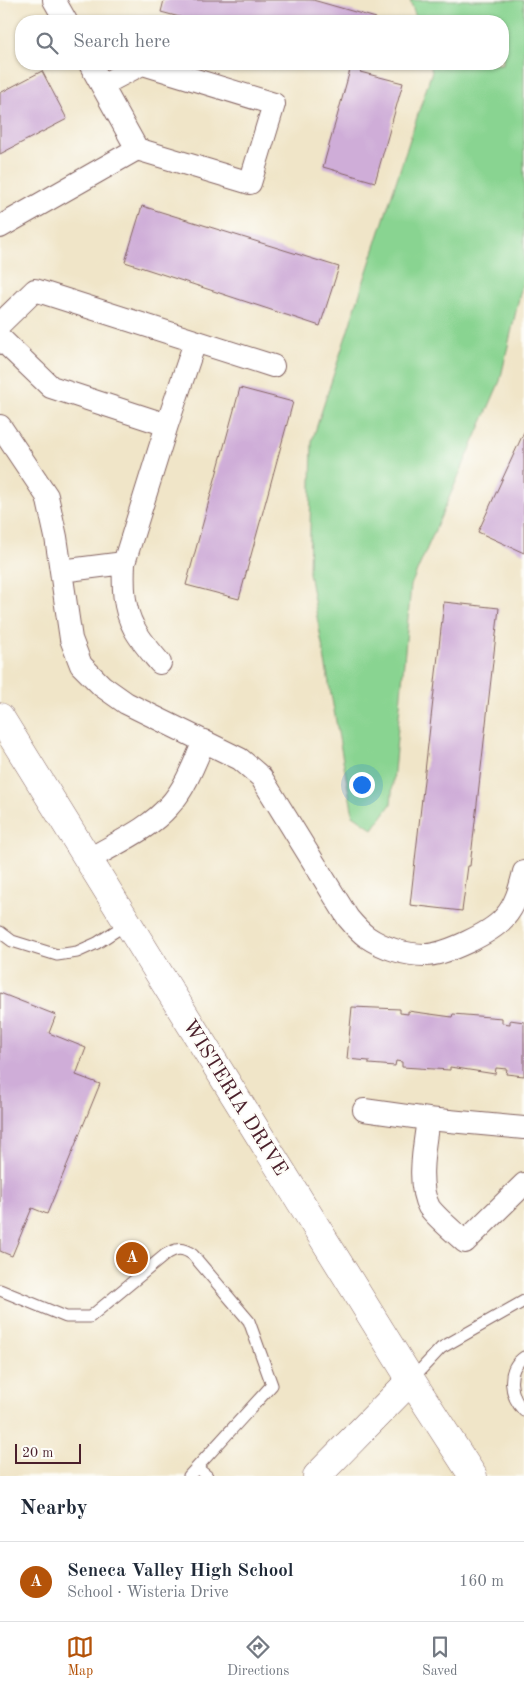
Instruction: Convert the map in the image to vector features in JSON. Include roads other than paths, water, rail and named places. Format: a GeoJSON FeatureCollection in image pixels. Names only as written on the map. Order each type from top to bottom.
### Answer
{"type":"FeatureCollection","features":[{"type":"Feature","properties":{"kind":"street"},"geometry":{"type":"LineString","coordinates":[[54,0],[63,15]]}},
{"type":"Feature","properties":{"kind":"street"},"geometry":{"type":"LineString","coordinates":[[93,70],[137,148],[250,184],[274,104],[162,70]]}},
{"type":"Feature","properties":{"kind":"street"},"geometry":{"type":"LineString","coordinates":[[102,85],[131,70]]}},
{"type":"Feature","properties":{"kind":"street"},"geometry":{"type":"LineString","coordinates":[[0,228],[137,148]]}},
{"type":"Feature","properties":{"kind":"street"},"geometry":{"type":"LineString","coordinates":[[0,324],[35,290],[273,366]]}},
{"type":"Feature","properties":{"kind":"street"},"geometry":{"type":"LineString","coordinates":[[0,338],[51,386],[167,425]]}},
{"type":"Feature","properties":{"kind":"street"},"geometry":{"type":"LineString","coordinates":[[160,663],[134,628],[131,621],[126,606],[123,582],[124,563],[195,342]]}},
{"type":"Feature","properties":{"kind":"street"},"geometry":{"type":"LineString","coordinates":[[2,434],[47,496],[71,640],[81,665],[102,686],[126,702],[240,759],[260,777],[348,918],[366,937],[397,951],[426,955],[447,950],[479,936],[504,918],[518,894],[524,872]]}},
{"type":"Feature","properties":{"kind":"street"},"geometry":{"type":"LineString","coordinates":[[61,571],[124,563]]}},
{"type":"Feature","properties":{"kind":"street","name":"WISTERIA DRIVE"},"geometry":{"type":"LineString","coordinates":[[0,717],[411,1380],[473,1476]]}},
{"type":"Feature","properties":{"kind":"street"},"geometry":{"type":"LineString","coordinates":[[88,860],[148,825],[170,805],[188,776],[204,741]]}},
{"type":"Feature","properties":{"kind":"street"},"geometry":{"type":"LineString","coordinates":[[364,1110],[428,1119],[524,1128]]}},
{"type":"Feature","properties":{"kind":"street"},"geometry":{"type":"LineString","coordinates":[[428,1119],[422,1170],[424,1192],[429,1207],[465,1242],[524,1184]]}},
{"type":"Feature","properties":{"kind":"street"},"geometry":{"type":"LineString","coordinates":[[317,1476],[411,1380]]}},
{"type":"Feature","properties":{"kind":"lane"},"geometry":{"type":"LineString","coordinates":[[0,932],[12,940],[57,955],[77,952],[96,943],[128,923]]}},
{"type":"Feature","properties":{"kind":"lane"},"geometry":{"type":"LineString","coordinates":[[0,1290],[66,1317],[90,1317],[165,1255],[175,1249],[185,1250],[193,1255],[249,1321],[272,1385],[193,1472],[206,1476]]}},
{"type":"Feature","properties":{"kind":"lane"},"geometry":{"type":"LineString","coordinates":[[411,1380],[440,1348],[524,1301]]}},
{"type":"Feature","properties":{"kind":"lane"},"geometry":{"type":"LineString","coordinates":[[524,1357],[513,1372],[511,1389],[524,1411]]}},
{"type":"Feature","properties":{"kind":"place","name":"Seneca Valley High School"},"geometry":{"type":"Point","coordinates":[132,1258]}}]}
